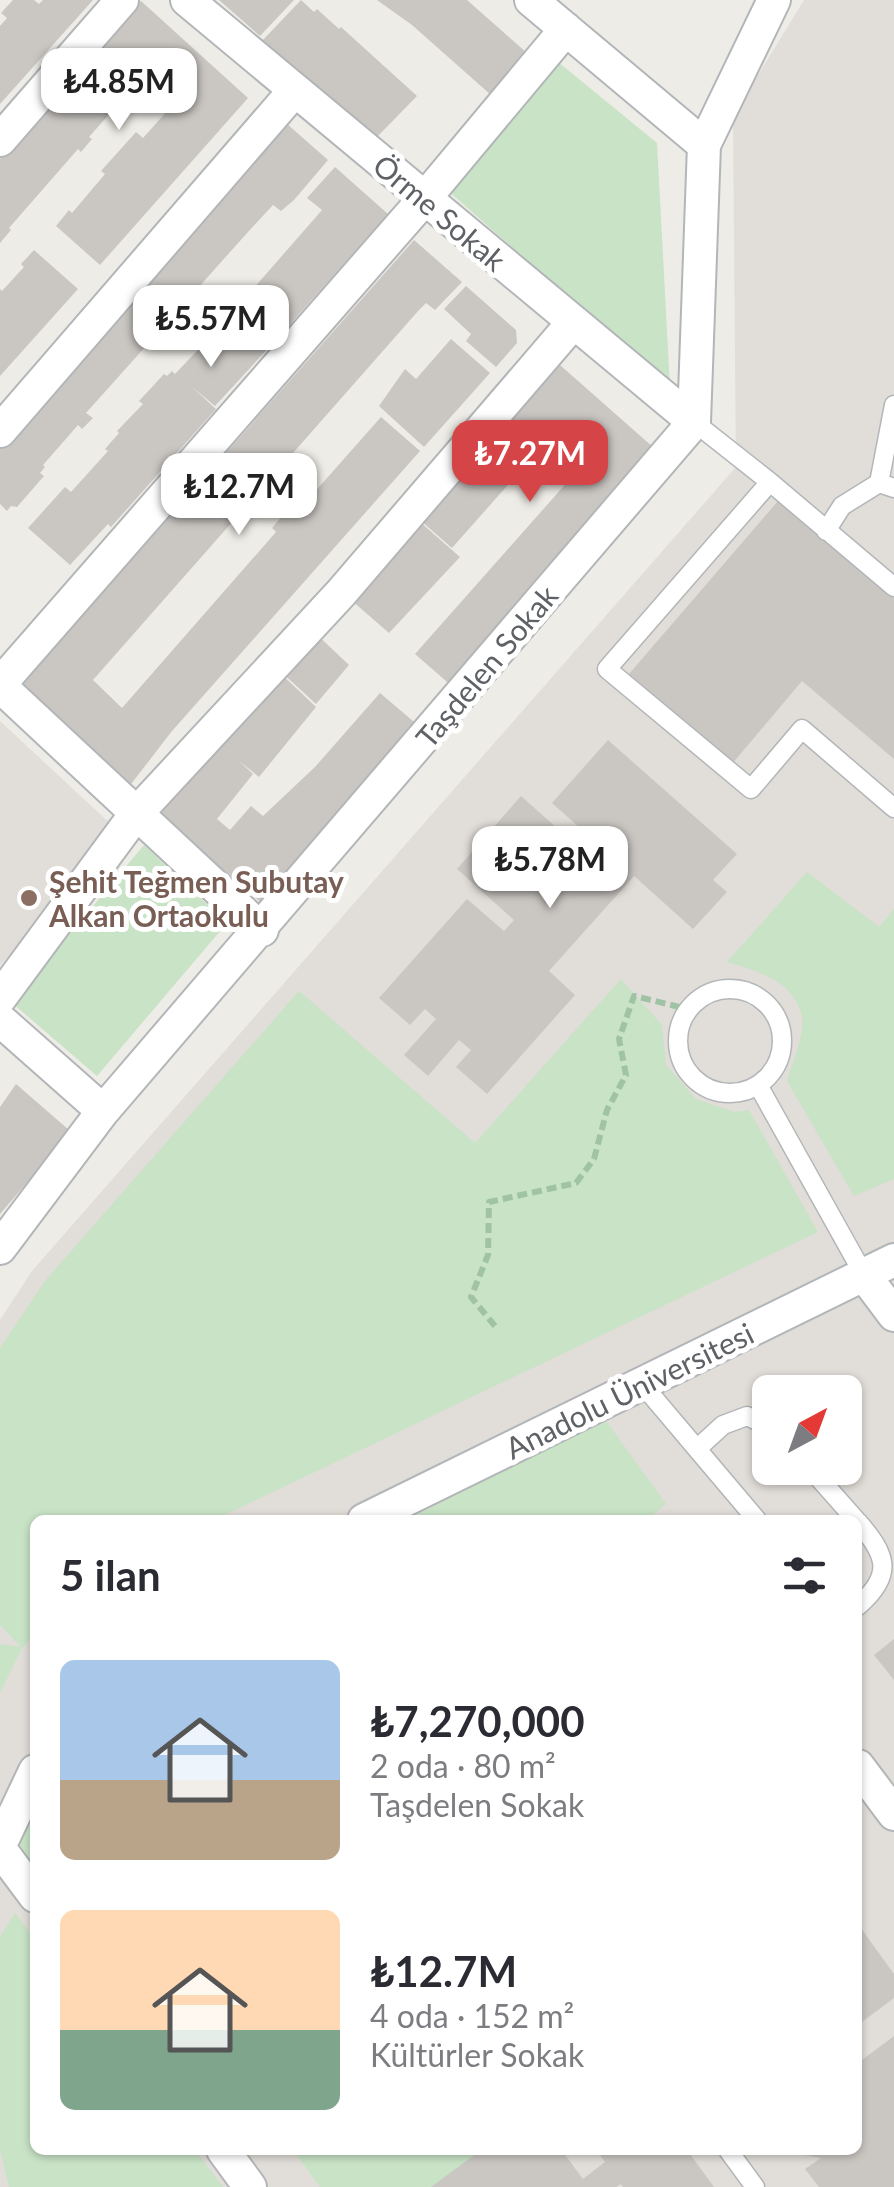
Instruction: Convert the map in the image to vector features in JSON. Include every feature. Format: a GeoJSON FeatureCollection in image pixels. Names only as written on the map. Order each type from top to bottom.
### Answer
{"type":"FeatureCollection","features":[{"type":"Feature","properties":{"kind":"street"},"geometry":{"type":"LineString","coordinates":[[0,140],[122,0]]}},
{"type":"Feature","properties":{"kind":"street","name":"Örme Sokak"},"geometry":{"type":"LineString","coordinates":[[187,0],[694,422]]}},
{"type":"Feature","properties":{"kind":"street"},"geometry":{"type":"LineString","coordinates":[[532,0],[704,146]]}},
{"type":"Feature","properties":{"kind":"street"},"geometry":{"type":"LineString","coordinates":[[694,422],[704,146],[774,0]]}},
{"type":"Feature","properties":{"kind":"street"},"geometry":{"type":"LineString","coordinates":[[262,930],[0,685],[566,30]]}},
{"type":"Feature","properties":{"kind":"street"},"geometry":{"type":"LineString","coordinates":[[0,431],[295,90]]}},
{"type":"Feature","properties":{"kind":"street"},"geometry":{"type":"LineString","coordinates":[[0,998],[136,815],[341,593],[572,324]]}},
{"type":"Feature","properties":{"kind":"street","name":"Taşdelen Sokak"},"geometry":{"type":"LineString","coordinates":[[0,1248],[103,1111],[694,422]]}},
{"type":"Feature","properties":{"kind":"street"},"geometry":{"type":"LineString","coordinates":[[0,1020],[103,1111]]}},
{"type":"Feature","properties":{"kind":"street","name":"Anadolu Üniversitesi"},"geometry":{"type":"LineString","coordinates":[[374,1515],[894,1260]]}},
{"type":"Feature","properties":{"kind":"street"},"geometry":{"type":"LineString","coordinates":[[864,1275],[894,1315]]}},
{"type":"Feature","properties":{"kind":"street"},"geometry":{"type":"LineString","coordinates":[[862,1771],[894,1814]]}},
{"type":"Feature","properties":{"kind":"street"},"geometry":{"type":"LineString","coordinates":[[30,1781],[0,1847],[30,1889]]}},
{"type":"Feature","properties":{"kind":"street"},"geometry":{"type":"LineString","coordinates":[[226,2155],[250,2187]]}},
{"type":"Feature","properties":{"kind":"lane"},"geometry":{"type":"LineString","coordinates":[[826,531],[842,506],[887,485],[894,405]]}},
{"type":"Feature","properties":{"kind":"lane"},"geometry":{"type":"LineString","coordinates":[[694,422],[894,586]]}},
{"type":"Feature","properties":{"kind":"lane"},"geometry":{"type":"LineString","coordinates":[[770,482],[607,670],[750,789],[802,729],[894,808]]}},
{"type":"Feature","properties":{"kind":"lane"},"geometry":{"type":"LineString","coordinates":[[718,990],[754,994],[778,1021],[782,1038],[780,1056],[772,1073],[758,1085],[742,1092],[723,1093],[706,1088],[682,1061],[680,1025],[688,1009],[702,997],[718,990]]}},
{"type":"Feature","properties":{"kind":"lane"},"geometry":{"type":"LineString","coordinates":[[758,1085],[864,1275]]}},
{"type":"Feature","properties":{"kind":"lane"},"geometry":{"type":"LineString","coordinates":[[642,1384],[752,1515]]}},
{"type":"Feature","properties":{"kind":"lane"},"geometry":{"type":"LineString","coordinates":[[698,1447],[723,1425],[747,1416],[752,1418]]}},
{"type":"Feature","properties":{"kind":"lane"},"geometry":{"type":"LineString","coordinates":[[825,1485],[852,1515]]}},
{"type":"Feature","properties":{"kind":"lane"},"geometry":{"type":"LineString","coordinates":[[862,1527],[882,1549],[885,1572],[878,1591],[862,1603]]}},
{"type":"Feature","properties":{"kind":"lane"},"geometry":{"type":"LineString","coordinates":[[732,2155],[755,2187]]}},
{"type":"Feature","properties":{"kind":"path"},"geometry":{"type":"LineString","coordinates":[[495,1326],[471,1297],[488,1255],[489,1202],[576,1183],[594,1159],[607,1110],[626,1074],[619,1038],[634,996],[688,1009]]}},
{"type":"Feature","properties":{"kind":"shaded area"},"geometry":{"type":"Polygon","coordinates":[[[804,0],[894,0],[894,2187],[0,2187],[0,1320],[32,1271],[736,467],[733,116],[804,0]]]}},
{"type":"Feature","properties":{"kind":"shaded area","name":"Şehit Teğmen Subutay Alkan Ortaokulu"},"geometry":{"type":"Polygon","coordinates":[[[0,721],[116,829],[0,966],[0,721]]]}},
{"type":"Feature","properties":{"kind":"green space"},"geometry":{"type":"Polygon","coordinates":[[[552,57],[657,143],[670,387],[445,188],[552,57]]]}},
{"type":"Feature","properties":{"kind":"green space"},"geometry":{"type":"Polygon","coordinates":[[[144,845],[227,923],[97,1076],[12,1003],[144,845]]]}},
{"type":"Feature","properties":{"kind":"green space"},"geometry":{"type":"Polygon","coordinates":[[[807,872],[879,927],[894,909],[894,1179],[854,1196],[787,1081],[802,1032],[798,1005],[773,979],[727,962],[807,872]]]}},
{"type":"Feature","properties":{"kind":"green space"},"geometry":{"type":"Polygon","coordinates":[[[621,979],[662,1025],[666,1065],[696,1099],[735,1112],[749,1110],[818,1232],[224,1515],[30,1515],[30,1640],[22,1648],[0,1693],[0,1644],[21,1647],[0,1625],[0,1348],[45,1281],[299,991],[475,1143],[621,979]]]}},
{"type":"Feature","properties":{"kind":"green space"},"geometry":{"type":"Polygon","coordinates":[[[604,1418],[666,1504],[652,1515],[416,1515],[604,1418]]]}},
{"type":"Feature","properties":{"kind":"green space"},"geometry":{"type":"Polygon","coordinates":[[[30,1781],[30,1886],[5,1833],[30,1781]]]}},
{"type":"Feature","properties":{"kind":"green space"},"geometry":{"type":"Polygon","coordinates":[[[15,1913],[30,1932],[30,2155],[199,2155],[223,2187],[9,2187],[0,2150],[0,1937],[15,1913]]]}},
{"type":"Feature","properties":{"kind":"green space"},"geometry":{"type":"Polygon","coordinates":[[[297,2155],[475,2155],[434,2187],[320,2187],[297,2155]]]}},
{"type":"Feature","properties":{"kind":"building"},"geometry":{"type":"Polygon","coordinates":[[[13,0],[34,0],[39,4],[43,0],[93,0],[0,104],[0,26],[7,18],[1,13],[13,0]]]}},
{"type":"Feature","properties":{"kind":"building"},"geometry":{"type":"Polygon","coordinates":[[[219,0],[294,0],[260,36],[219,0]]]}},
{"type":"Feature","properties":{"kind":"building"},"geometry":{"type":"Polygon","coordinates":[[[301,0],[341,27],[417,96],[375,139],[262,41],[301,0]]]}},
{"type":"Feature","properties":{"kind":"building"},"geometry":{"type":"Polygon","coordinates":[[[377,0],[467,0],[527,53],[491,95],[412,25],[377,0]]]}},
{"type":"Feature","properties":{"kind":"building"},"geometry":{"type":"Polygon","coordinates":[[[141,1],[248,98],[100,265],[56,226],[69,210],[72,213],[105,174],[101,171],[136,132],[143,138],[185,91],[154,64],[114,110],[97,96],[112,111],[0,243],[0,159],[141,1]]]}},
{"type":"Feature","properties":{"kind":"building"},"geometry":{"type":"Polygon","coordinates":[[[278,116],[328,160],[294,200],[281,211],[273,205],[248,232],[86,413],[93,418],[82,429],[78,425],[43,465],[40,473],[44,476],[17,507],[11,506],[7,511],[0,504],[0,435],[278,116]]]}},
{"type":"Feature","properties":{"kind":"building"},"geometry":{"type":"Polygon","coordinates":[[[335,167],[388,214],[285,330],[263,312],[283,332],[215,406],[191,386],[216,409],[111,527],[108,524],[70,565],[28,528],[65,487],[71,492],[108,451],[105,449],[117,431],[143,404],[139,401],[164,374],[175,374],[212,335],[207,330],[220,315],[223,317],[242,294],[246,297],[322,210],[307,198],[335,167]]]}},
{"type":"Feature","properties":{"kind":"building"},"geometry":{"type":"Polygon","coordinates":[[[414,240],[462,282],[435,310],[426,303],[419,310],[93,680],[122,708],[276,532],[272,528],[282,516],[280,513],[303,488],[312,495],[381,417],[420,451],[172,731],[128,788],[22,684],[414,240]]]}},
{"type":"Feature","properties":{"kind":"building"},"geometry":{"type":"Polygon","coordinates":[[[34,250],[78,289],[0,376],[0,289],[24,267],[21,264],[34,250]]]}},
{"type":"Feature","properties":{"kind":"building"},"geometry":{"type":"Polygon","coordinates":[[[466,286],[516,330],[517,343],[496,367],[466,341],[471,334],[444,309],[466,286]]]}},
{"type":"Feature","properties":{"kind":"building"},"geometry":{"type":"Polygon","coordinates":[[[451,339],[490,373],[424,447],[379,406],[405,369],[416,379],[451,339]]]}},
{"type":"Feature","properties":{"kind":"building"},"geometry":{"type":"Polygon","coordinates":[[[552,358],[662,455],[454,688],[415,654],[570,479],[538,451],[452,548],[413,514],[552,358]]]}},
{"type":"Feature","properties":{"kind":"building"},"geometry":{"type":"Polygon","coordinates":[[[778,501],[894,598],[894,759],[802,681],[732,764],[629,674],[778,501]]]}},
{"type":"Feature","properties":{"kind":"building"},"geometry":{"type":"Polygon","coordinates":[[[412,515],[460,557],[389,633],[343,593],[412,515]]]}},
{"type":"Feature","properties":{"kind":"building"},"geometry":{"type":"Polygon","coordinates":[[[311,629],[349,665],[316,704],[278,669],[311,629]]]}},
{"type":"Feature","properties":{"kind":"building"},"geometry":{"type":"Polygon","coordinates":[[[276,669],[316,707],[259,777],[239,761],[253,774],[217,819],[230,830],[251,806],[263,816],[315,767],[380,693],[420,727],[263,904],[155,816],[276,669]]]}},
{"type":"Feature","properties":{"kind":"building"},"geometry":{"type":"Polygon","coordinates":[[[608,740],[737,854],[713,880],[727,892],[693,929],[634,876],[549,971],[575,995],[487,1094],[456,1067],[471,1050],[459,1040],[428,1076],[404,1055],[436,1019],[425,1009],[410,1025],[379,998],[467,899],[504,931],[514,920],[457,869],[521,796],[578,847],[589,836],[552,803],[608,740]]]}},
{"type":"Feature","properties":{"kind":"building"},"geometry":{"type":"Polygon","coordinates":[[[16,1084],[69,1130],[44,1167],[0,1214],[0,1107],[16,1084]]]}},
{"type":"Feature","properties":{"kind":"building"},"geometry":{"type":"Polygon","coordinates":[[[894,1639],[894,1680],[874,1655],[894,1639]]]}},
{"type":"Feature","properties":{"kind":"building"},"geometry":{"type":"Polygon","coordinates":[[[862,1930],[894,1974],[894,1998],[862,2022],[862,1930]]]}},
{"type":"Feature","properties":{"kind":"building"},"geometry":{"type":"Polygon","coordinates":[[[894,2036],[894,2187],[819,2187],[805,2169],[821,2158],[804,2155],[862,2155],[862,2060],[894,2036]]]}},
{"type":"Feature","properties":{"kind":"building"},"geometry":{"type":"Polygon","coordinates":[[[474,2155],[565,2155],[583,2179],[605,2162],[600,2155],[691,2155],[714,2187],[621,2184],[431,2187],[474,2155]]]}},
{"type":"Feature","properties":{"kind":"place","name":"Şehit Teğmen Subutay Alkan Ortaokulu"},"geometry":{"type":"Point","coordinates":[29,898]}}]}
